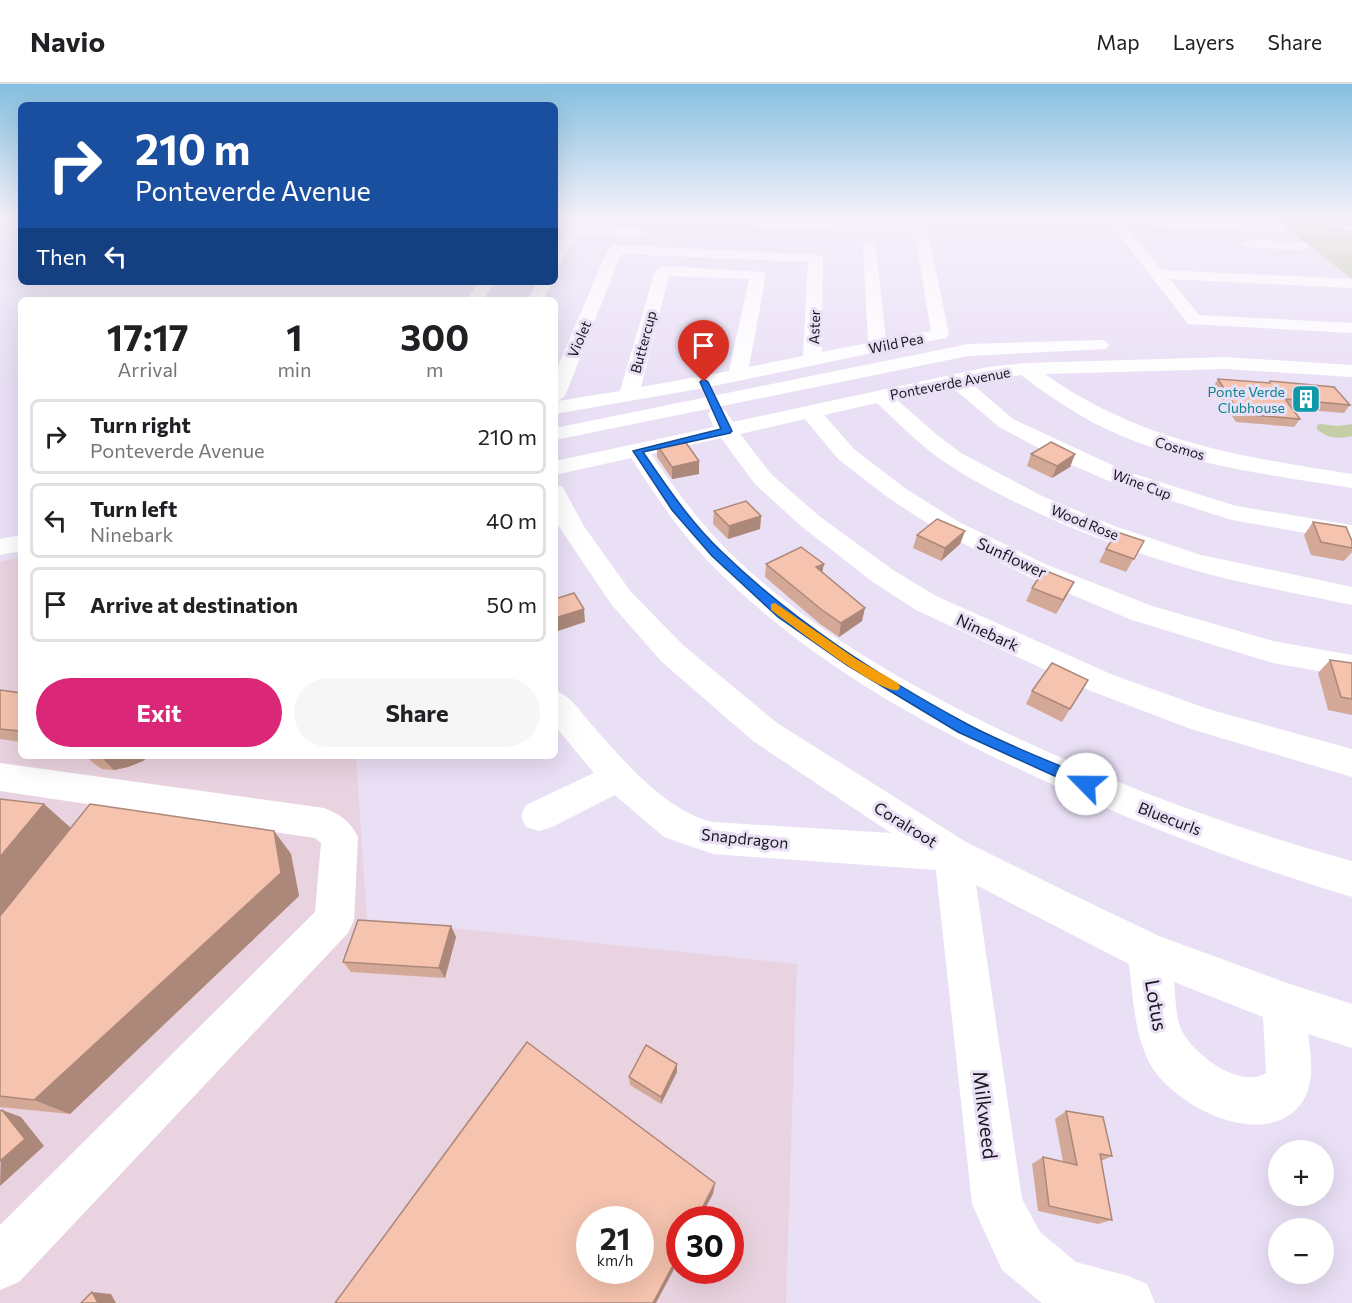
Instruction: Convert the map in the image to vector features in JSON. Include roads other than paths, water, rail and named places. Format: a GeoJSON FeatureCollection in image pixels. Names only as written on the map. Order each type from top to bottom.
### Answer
{"type":"FeatureCollection","features":[{"type":"Feature","properties":{"kind":"street","name":"Violet"},"geometry":{"type":"LineString","coordinates":[[558,389],[606,273]]}},
{"type":"Feature","properties":{"kind":"street","name":"Buttercup"},"geometry":{"type":"LineString","coordinates":[[629,394],[662,273]]}},
{"type":"Feature","properties":{"kind":"street","name":"Buttercup"},"geometry":{"type":"LineString","coordinates":[[722,273],[758,275],[738,374]]}},
{"type":"Feature","properties":{"kind":"street","name":"Aster"},"geometry":{"type":"LineString","coordinates":[[812,359],[815,273]]}},
{"type":"Feature","properties":{"kind":"street"},"geometry":{"type":"LineString","coordinates":[[872,273],[877,346]]}},
{"type":"Feature","properties":{"kind":"street","name":"Wild Pea"},"geometry":{"type":"LineString","coordinates":[[558,407],[629,394],[708,392],[738,374],[940,334],[925,273]]}},
{"type":"Feature","properties":{"kind":"street"},"geometry":{"type":"LineString","coordinates":[[1335,273],[1350,285]]}},
{"type":"Feature","properties":{"kind":"street"},"geometry":{"type":"LineString","coordinates":[[1158,274],[1350,285]]}},
{"type":"Feature","properties":{"kind":"street"},"geometry":{"type":"LineString","coordinates":[[1158,274],[1194,320],[1352,328]]}},
{"type":"Feature","properties":{"kind":"street"},"geometry":{"type":"LineString","coordinates":[[1174,296],[1198,297]]}},
{"type":"Feature","properties":{"kind":"street"},"geometry":{"type":"LineString","coordinates":[[558,433],[708,392],[968,350],[1115,344]]}},
{"type":"Feature","properties":{"kind":"street","name":"Ponteverde Avenue"},"geometry":{"type":"LineString","coordinates":[[558,467],[988,373],[1025,369],[1226,363],[1352,371]]}},
{"type":"Feature","properties":{"kind":"street","name":"Cosmos"},"geometry":{"type":"LineString","coordinates":[[1025,369],[1049,388],[1094,416],[1124,430],[1218,458],[1352,481]]}},
{"type":"Feature","properties":{"kind":"street","name":"Wine Cup"},"geometry":{"type":"LineString","coordinates":[[956,380],[1006,423],[1065,453],[1118,476],[1232,513],[1352,533]]}},
{"type":"Feature","properties":{"kind":"street","name":"Ninebark"},"geometry":{"type":"LineString","coordinates":[[708,392],[727,431],[763,479],[810,521],[883,576],[926,603],[1102,683],[1202,720],[1352,763]]}},
{"type":"Feature","properties":{"kind":"street","name":"Wood Rose"},"geometry":{"type":"LineString","coordinates":[[881,396],[929,440],[953,458],[1035,502],[1108,532],[1195,562],[1352,596]]}},
{"type":"Feature","properties":{"kind":"street","name":"Sunflower"},"geometry":{"type":"LineString","coordinates":[[810,412],[846,454],[898,494],[950,528],[1036,570],[1142,613],[1273,652],[1352,666]]}},
{"type":"Feature","properties":{"kind":"street","name":"Bluecurls"},"geometry":{"type":"LineString","coordinates":[[638,451],[676,508],[716,554],[782,614],[852,662],[963,728],[1129,803],[1230,840],[1352,879]]}},
{"type":"Feature","properties":{"kind":"street","name":"Coralroot"},"geometry":{"type":"LineString","coordinates":[[558,505],[563,527],[621,598],[674,654],[765,732],[953,854],[1149,952],[1284,1004],[1352,1026]]}},
{"type":"Feature","properties":{"kind":"street"},"geometry":{"type":"LineString","coordinates":[[0,548],[18,544]]}},
{"type":"Feature","properties":{"kind":"street","name":"Snapdragon"},"geometry":{"type":"LineString","coordinates":[[558,706],[620,776],[667,820],[690,832],[713,838],[953,854]]}},
{"type":"Feature","properties":{"kind":"street"},"geometry":{"type":"LineString","coordinates":[[539,816],[620,776]]}},
{"type":"Feature","properties":{"kind":"street"},"geometry":{"type":"LineString","coordinates":[[0,777],[324,824],[340,837],[334,920],[0,1263]]}},
{"type":"Feature","properties":{"kind":"street","name":"Milkweed"},"geometry":{"type":"LineString","coordinates":[[953,854],[997,1204],[1021,1251],[1062,1285],[1128,1303]]}},
{"type":"Feature","properties":{"kind":"street","name":"Lotus"},"geometry":{"type":"LineString","coordinates":[[1149,952],[1157,1021],[1166,1048],[1192,1077],[1222,1096],[1249,1100],[1273,1098],[1285,1087],[1289,1072],[1284,1004]]}},
{"type":"Feature","properties":{"kind":"place","name":"Ponte Verde Clubhouse"},"geometry":{"type":"Point","coordinates":[1306,399]}}]}
